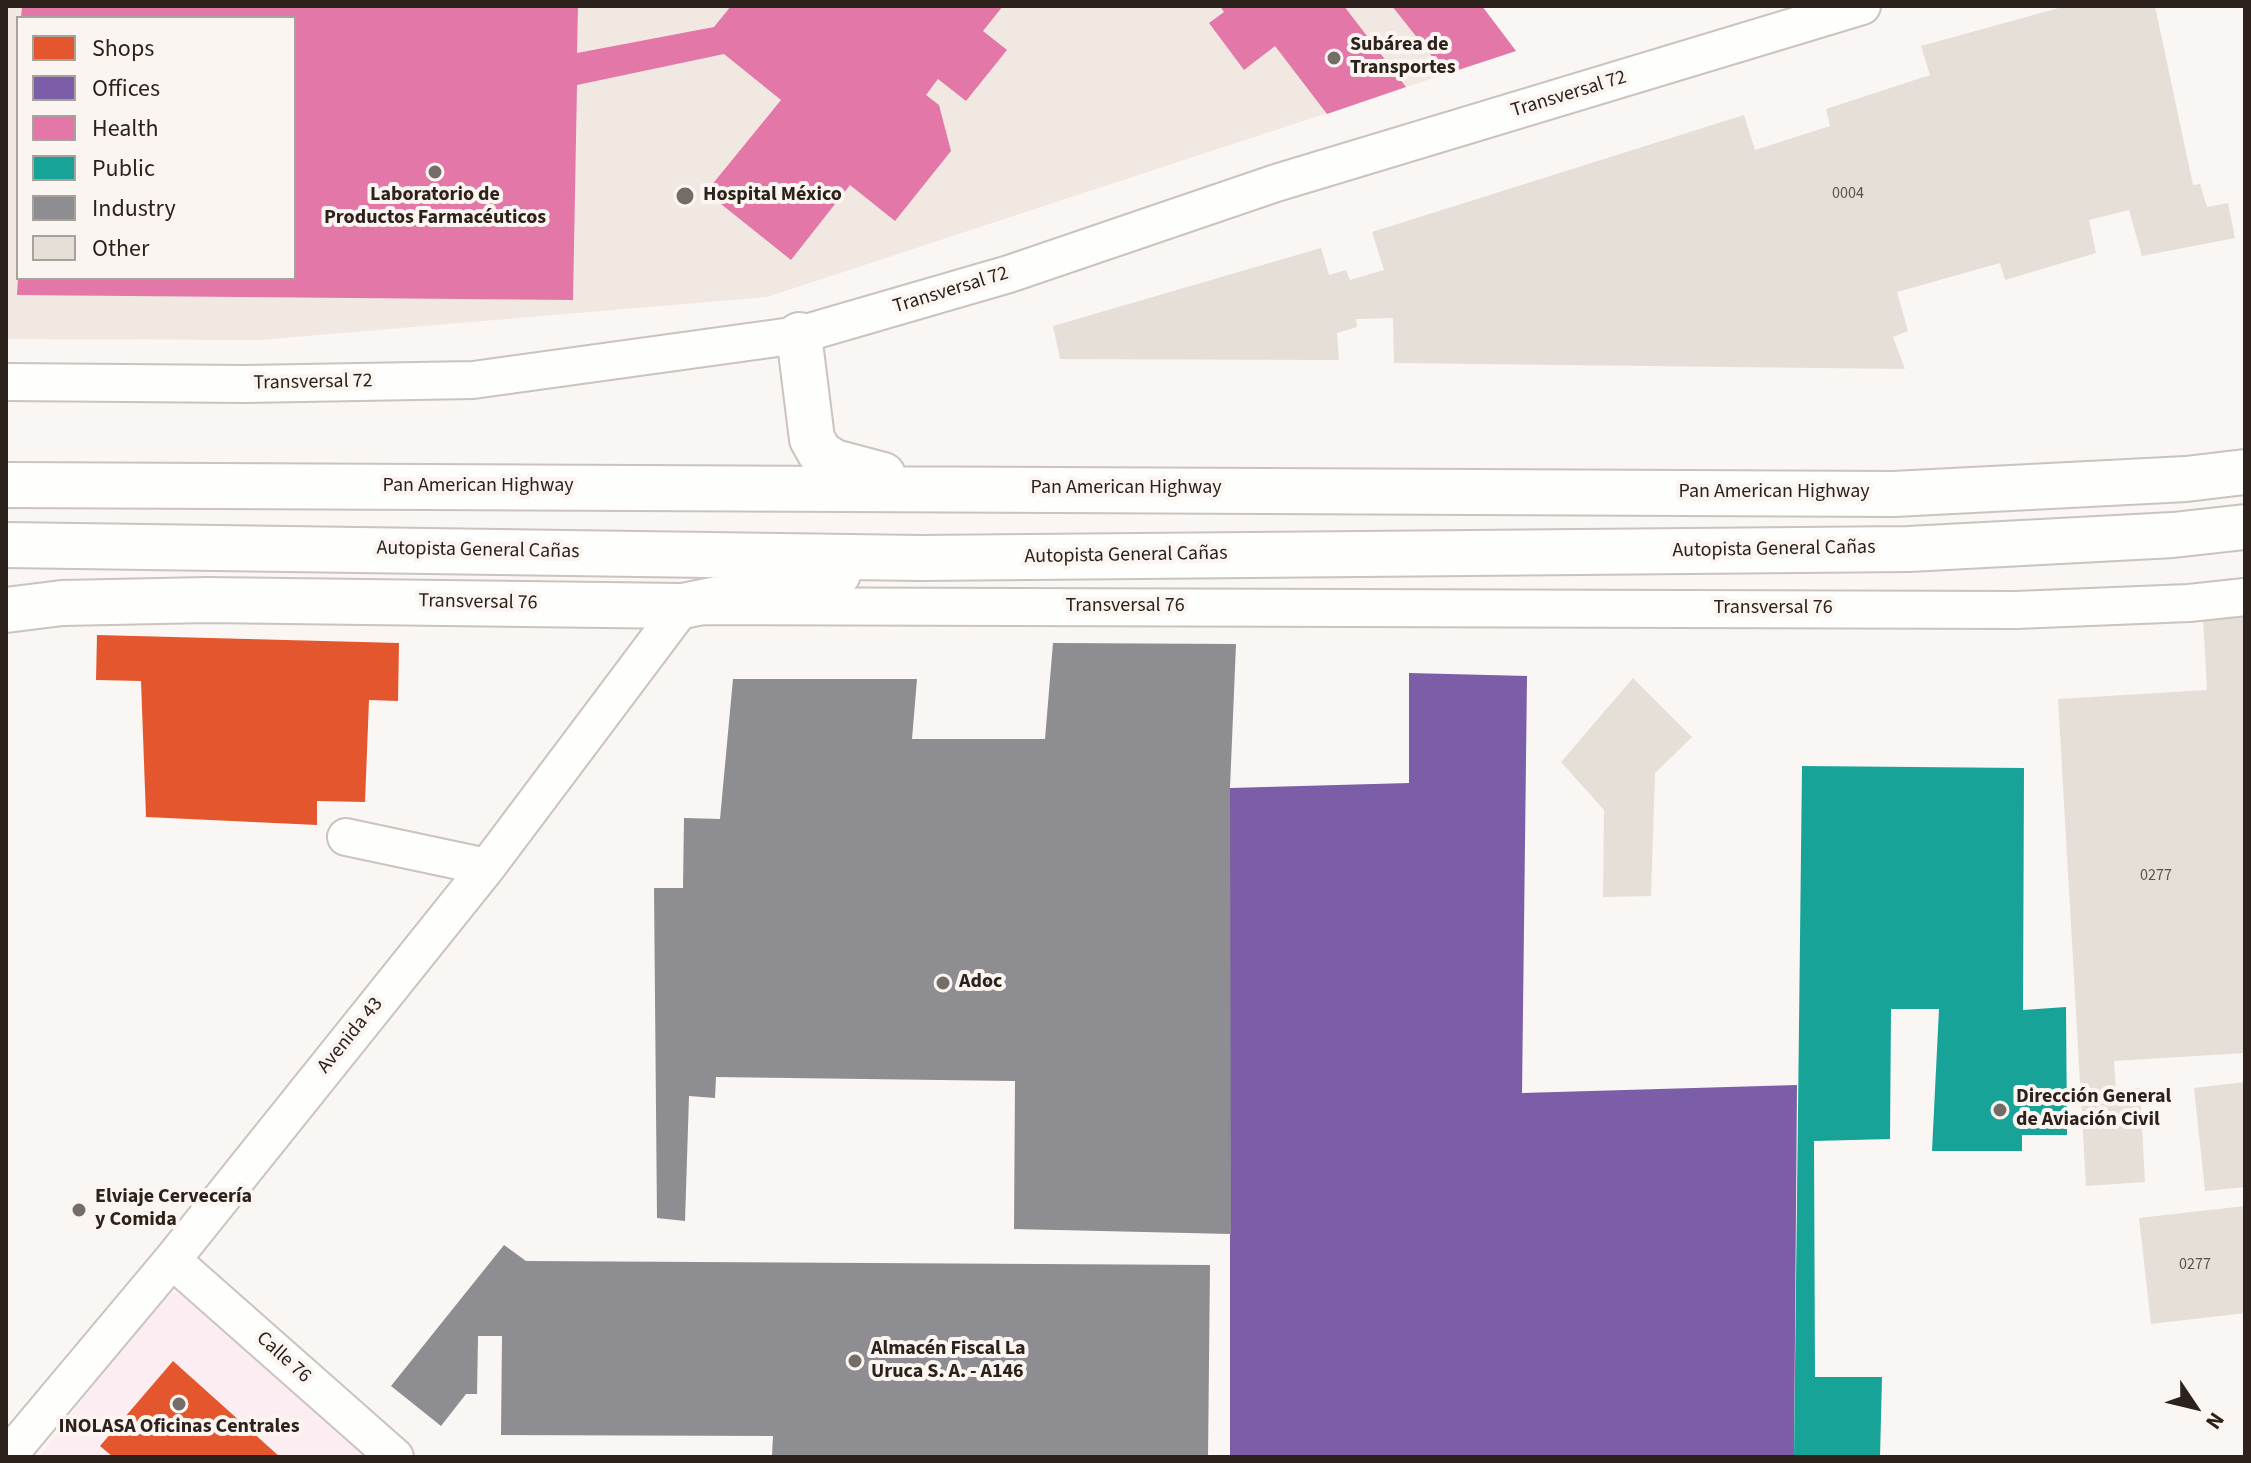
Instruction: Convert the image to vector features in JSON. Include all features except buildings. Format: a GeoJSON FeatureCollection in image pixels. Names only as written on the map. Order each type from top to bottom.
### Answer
{"type":"FeatureCollection","features":[{"type":"Feature","properties":{"kind":"main road"},"geometry":{"type":"LineString","coordinates":[[799,335],[812,439],[820,453],[851,468],[936,487]]}},
{"type":"Feature","properties":{"kind":"main road","name":"Pan American Highway"},"geometry":{"type":"LineString","coordinates":[[6,485],[936,487],[1894,494],[2186,479],[2245,472]]}},
{"type":"Feature","properties":{"kind":"main road","name":"Autopista General Cañas"},"geometry":{"type":"LineString","coordinates":[[6,545],[920,558],[1909,549],[2173,535],[2245,527]]}},
{"type":"Feature","properties":{"kind":"main road"},"geometry":{"type":"LineString","coordinates":[[683,606],[920,558]]}},
{"type":"Feature","properties":{"kind":"main road","name":"Transversal 76"},"geometry":{"type":"LineString","coordinates":[[6,610],[62,603],[207,600],[683,606]]}},
{"type":"Feature","properties":{"kind":"street","name":"Transversal 72"},"geometry":{"type":"LineString","coordinates":[[6,382],[245,384],[473,380],[799,335],[1009,274],[1276,183],[1800,15],[1862,6]]}},
{"type":"Feature","properties":{"kind":"street","name":"Transversal 76"},"geometry":{"type":"LineString","coordinates":[[683,606],[2016,610],[2189,603],[2245,597]]}},
{"type":"Feature","properties":{"kind":"street","name":"Avenida 43"},"geometry":{"type":"LineString","coordinates":[[7,1457],[172,1260],[487,867],[683,606]]}},
{"type":"Feature","properties":{"kind":"street"},"geometry":{"type":"LineString","coordinates":[[346,837],[487,867]]}},
{"type":"Feature","properties":{"kind":"street","name":"Calle 76"},"geometry":{"type":"LineString","coordinates":[[172,1260],[395,1457]]}},
{"type":"Feature","properties":{"kind":"shaded area","name":"Hospital México"},"geometry":{"type":"Polygon","coordinates":[[[6,6],[1482,6],[1516,51],[767,297],[259,340],[6,339],[6,6]]]}},
{"type":"Feature","properties":{"kind":"shaded area"},"geometry":{"type":"Polygon","coordinates":[[[187,1291],[382,1457],[39,1457],[156,1301],[187,1291]]]}},
{"type":"Feature","properties":{"kind":"place","name":"Subárea de Transportes"},"geometry":{"type":"Point","coordinates":[1334,58]}},
{"type":"Feature","properties":{"kind":"place","name":"Laboratorio de Productos Farmacéuticos"},"geometry":{"type":"Point","coordinates":[435,172]}},
{"type":"Feature","properties":{"kind":"place","name":"Hospital México"},"geometry":{"type":"Point","coordinates":[685,196]}},
{"type":"Feature","properties":{"kind":"place","name":"Adoc"},"geometry":{"type":"Point","coordinates":[943,983]}},
{"type":"Feature","properties":{"kind":"place","name":"Dirección General de Aviación Civil"},"geometry":{"type":"Point","coordinates":[2000,1110]}},
{"type":"Feature","properties":{"kind":"place","name":"Elviaje Cervecería y Comida"},"geometry":{"type":"Point","coordinates":[79,1210]}},
{"type":"Feature","properties":{"kind":"place","name":"Almacén Fiscal La Uruca S. A. - A146"},"geometry":{"type":"Point","coordinates":[855,1361]}},
{"type":"Feature","properties":{"kind":"place","name":"INOLASA Oficinas Centrales"},"geometry":{"type":"Point","coordinates":[179,1404]}}]}
